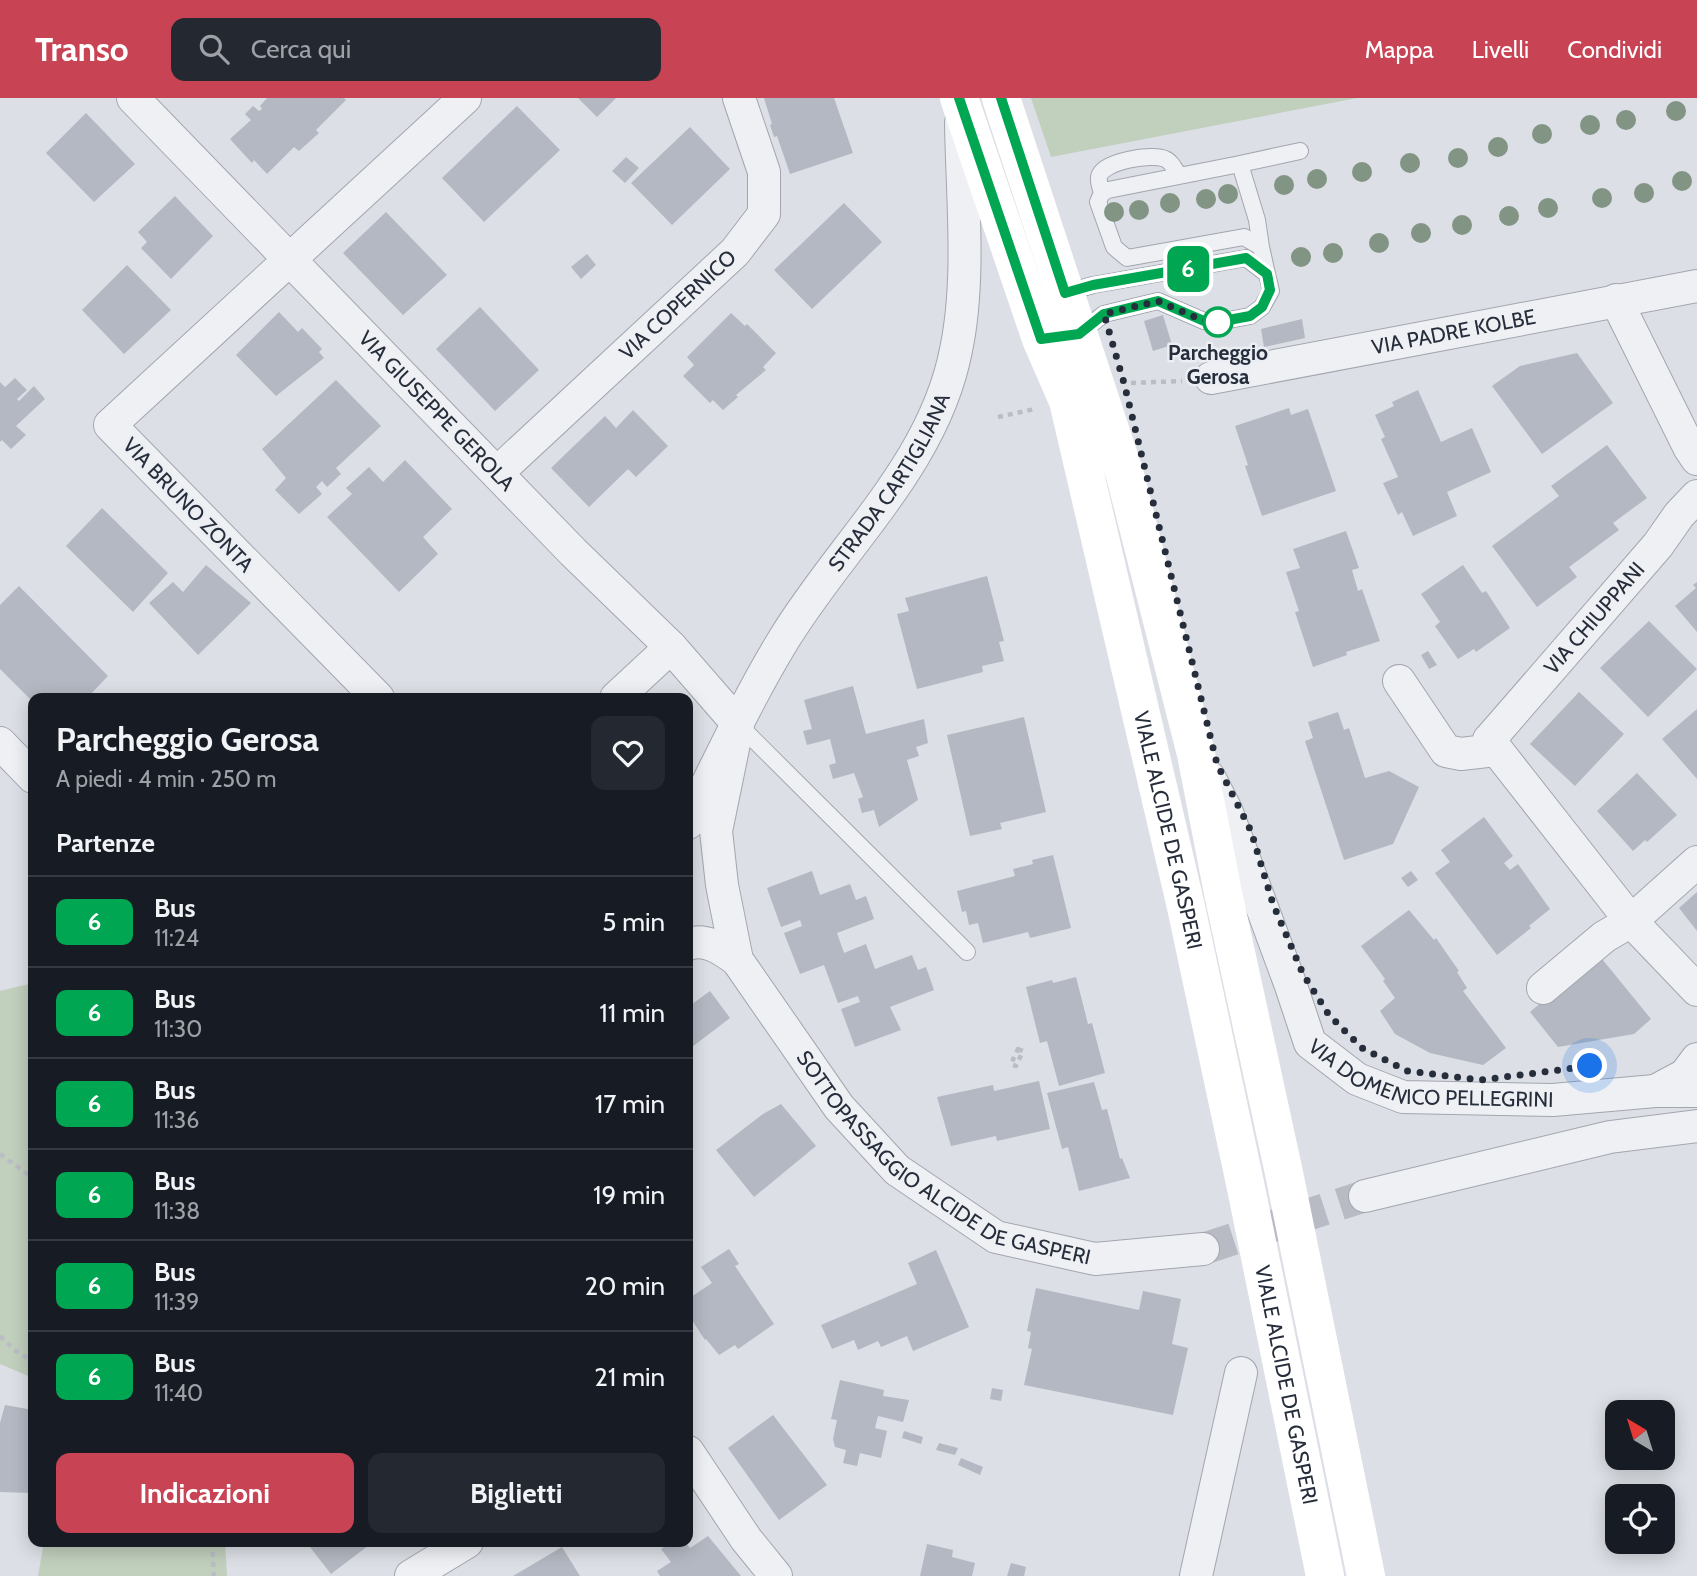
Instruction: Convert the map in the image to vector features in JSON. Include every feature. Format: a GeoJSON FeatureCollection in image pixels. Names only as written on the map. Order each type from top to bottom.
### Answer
{"type":"FeatureCollection","features":[{"type":"Feature","properties":{"kind":"main road","name":"VIALE ALCIDE DE GASPERI"},"geometry":{"type":"LineString","coordinates":[[1001,98],[1047,311],[1186,907],[1247,1188],[1325,1576]]}},
{"type":"Feature","properties":{"kind":"main road","name":"VIALE ALCIDE DE GASPERI"},"geometry":{"type":"LineString","coordinates":[[960,101],[1047,311],[1079,334],[1125,475],[1196,754],[1366,1576]]}},
{"type":"Feature","properties":{"kind":"street","name":"VIA GIUSEPPE GEROLA"},"geometry":{"type":"LineString","coordinates":[[133,98],[497,474],[671,647],[738,724]]}},
{"type":"Feature","properties":{"kind":"street"},"geometry":{"type":"LineString","coordinates":[[289,260],[465,98]]}},
{"type":"Feature","properties":{"kind":"street","name":"VIA COPERNICO"},"geometry":{"type":"LineString","coordinates":[[497,474],[735,252],[764,214],[764,172],[739,98]]}},
{"type":"Feature","properties":{"kind":"street","name":"STRADA CARTIGLIANA"},"geometry":{"type":"LineString","coordinates":[[693,812],[785,638],[907,469],[936,417],[956,351],[964,296],[960,101]]}},
{"type":"Feature","properties":{"kind":"street","name":"VIA BRUNO ZONTA"},"geometry":{"type":"LineString","coordinates":[[289,260],[110,425],[373,693]]}},
{"type":"Feature","properties":{"kind":"street","name":"VIA PADRE KOLBE"},"geometry":{"type":"LineString","coordinates":[[1211,378],[1697,286]]}},
{"type":"Feature","properties":{"kind":"street"},"geometry":{"type":"LineString","coordinates":[[1616,300],[1697,459]]}},
{"type":"Feature","properties":{"kind":"street","name":"VIA CHIUPPANI"},"geometry":{"type":"LineString","coordinates":[[1489,740],[1658,545],[1679,515],[1697,496]]}},
{"type":"Feature","properties":{"kind":"street"},"geometry":{"type":"LineString","coordinates":[[621,693],[671,647]]}},
{"type":"Feature","properties":{"kind":"street"},"geometry":{"type":"LineString","coordinates":[[1399,681],[1446,751],[1461,754],[1487,751],[1489,740]]}},
{"type":"Feature","properties":{"kind":"street","name":"SOTTOPASSAGGIO ALCIDE DE GASPERI"},"geometry":{"type":"LineString","coordinates":[[737,960],[722,885],[716,831],[738,724]]}},
{"type":"Feature","properties":{"kind":"street"},"geometry":{"type":"LineString","coordinates":[[1489,740],[1630,921],[1697,990]]}},
{"type":"Feature","properties":{"kind":"street"},"geometry":{"type":"LineString","coordinates":[[0,743],[28,772]]}},
{"type":"Feature","properties":{"kind":"street","name":"VIA DOMENICO PELLEGRINI"},"geometry":{"type":"LineString","coordinates":[[1196,754],[1226,810],[1310,1043],[1357,1079],[1403,1097],[1553,1100],[1655,1091],[1697,1091]]}},
{"type":"Feature","properties":{"kind":"street"},"geometry":{"type":"LineString","coordinates":[[1543,988],[1604,937],[1630,921],[1697,862]]}},
{"type":"Feature","properties":{"kind":"street","name":"SOTTOPASSAGGIO ALCIDE DE GASPERI"},"geometry":{"type":"LineString","coordinates":[[693,942],[719,947],[737,960],[839,1107],[897,1170],[996,1237],[1095,1259],[1203,1249]]}},
{"type":"Feature","properties":{"kind":"street","name":"VIA DOMENICO PELLEGRINI"},"geometry":{"type":"LineString","coordinates":[[1655,1091],[1685,1075],[1697,1059]]}},
{"type":"Feature","properties":{"kind":"street"},"geometry":{"type":"LineString","coordinates":[[1365,1196],[1610,1137],[1697,1126]]}},
{"type":"Feature","properties":{"kind":"street"},"geometry":{"type":"LineString","coordinates":[[1196,1576],[1241,1373]]}},
{"type":"Feature","properties":{"kind":"street"},"geometry":{"type":"LineString","coordinates":[[693,1459],[746,1539],[776,1576]]}},
{"type":"Feature","properties":{"kind":"street"},"geometry":{"type":"LineString","coordinates":[[411,1576],[459,1547]]}},
{"type":"Feature","properties":{"kind":"lane"},"geometry":{"type":"LineString","coordinates":[[1102,193],[1300,151]]}},
{"type":"Feature","properties":{"kind":"lane"},"geometry":{"type":"LineString","coordinates":[[1180,175],[1168,159],[1154,155],[1103,169],[1099,176],[1102,193],[1098,202],[1114,247],[1127,258],[1244,237],[1261,247]]}},
{"type":"Feature","properties":{"kind":"lane"},"geometry":{"type":"LineString","coordinates":[[1079,334],[1104,314],[1158,301],[1204,321],[1218,322],[1250,316],[1262,307],[1270,290],[1257,220],[1240,164]]}},
{"type":"Feature","properties":{"kind":"lane"},"geometry":{"type":"LineString","coordinates":[[1047,311],[1093,285],[1246,258],[1267,274]]}},
{"type":"Feature","properties":{"kind":"lane"},"geometry":{"type":"LineString","coordinates":[[738,724],[967,952]]}},
{"type":"Feature","properties":{"kind":"path"},"geometry":{"type":"LineString","coordinates":[[0,1154],[28,1174]]}},
{"type":"Feature","properties":{"kind":"path"},"geometry":{"type":"LineString","coordinates":[[0,1336],[28,1358]]}},
{"type":"Feature","properties":{"kind":"path"},"geometry":{"type":"LineString","coordinates":[[212,1547],[214,1576]]}},
{"type":"Feature","properties":{"kind":"green space"},"geometry":{"type":"Polygon","coordinates":[[[1031,98],[1357,98],[1051,157],[1031,98]]]}},
{"type":"Feature","properties":{"kind":"green space"},"geometry":{"type":"Polygon","coordinates":[[[28,984],[28,1376],[0,1364],[0,991],[28,984]]]}},
{"type":"Feature","properties":{"kind":"green space"},"geometry":{"type":"Polygon","coordinates":[[[43,1547],[225,1547],[227,1576],[38,1576],[43,1547]]]}},
{"type":"Feature","properties":{"kind":"building"},"geometry":{"type":"Polygon","coordinates":[[[267,98],[346,100],[316,130],[319,133],[299,151],[294,147],[267,174],[254,160],[252,163],[230,139],[251,120],[245,114],[253,106],[259,111],[262,109],[260,106],[267,98]]]}},
{"type":"Feature","properties":{"kind":"building"},"geometry":{"type":"Polygon","coordinates":[[[578,98],[616,98],[597,117],[578,98]]]}},
{"type":"Feature","properties":{"kind":"building"},"geometry":{"type":"Polygon","coordinates":[[[764,98],[834,98],[853,153],[790,174],[777,136],[774,137],[764,98]]]}},
{"type":"Feature","properties":{"kind":"building"},"geometry":{"type":"Polygon","coordinates":[[[517,106],[560,150],[484,222],[442,178],[517,106]]]}},
{"type":"Feature","properties":{"kind":"building"},"geometry":{"type":"Polygon","coordinates":[[[86,113],[135,164],[94,202],[46,153],[86,113]]]}},
{"type":"Feature","properties":{"kind":"building"},"geometry":{"type":"Polygon","coordinates":[[[690,127],[730,169],[672,225],[631,183],[690,127]]]}},
{"type":"Feature","properties":{"kind":"building"},"geometry":{"type":"Polygon","coordinates":[[[626,157],[639,168],[625,183],[612,171],[626,157]]]}},
{"type":"Feature","properties":{"kind":"building"},"geometry":{"type":"Polygon","coordinates":[[[175,196],[213,236],[171,279],[141,248],[147,242],[138,232],[175,196]]]}},
{"type":"Feature","properties":{"kind":"building"},"geometry":{"type":"Polygon","coordinates":[[[844,203],[882,242],[812,309],[774,270],[844,203]]]}},
{"type":"Feature","properties":{"kind":"building"},"geometry":{"type":"Polygon","coordinates":[[[386,212],[447,275],[403,315],[343,253],[386,212]]]}},
{"type":"Feature","properties":{"kind":"building"},"geometry":{"type":"Polygon","coordinates":[[[587,254],[596,265],[581,279],[571,267],[587,254]]]}},
{"type":"Feature","properties":{"kind":"building"},"geometry":{"type":"Polygon","coordinates":[[[127,265],[171,310],[124,354],[82,310],[127,265]]]}},
{"type":"Feature","properties":{"kind":"building"},"geometry":{"type":"Polygon","coordinates":[[[480,307],[539,370],[495,411],[436,349],[480,307]]]}},
{"type":"Feature","properties":{"kind":"building"},"geometry":{"type":"Polygon","coordinates":[[[279,312],[298,332],[302,328],[322,349],[319,352],[324,358],[276,396],[236,355],[279,312]]]}},
{"type":"Feature","properties":{"kind":"building"},"geometry":{"type":"Polygon","coordinates":[[[731,313],[745,326],[747,324],[776,353],[763,367],[766,370],[736,395],[738,397],[723,410],[713,400],[710,403],[683,376],[694,365],[687,357],[731,313]]]}},
{"type":"Feature","properties":{"kind":"building"},"geometry":{"type":"Polygon","coordinates":[[[1163,315],[1172,345],[1153,351],[1144,321],[1163,315]]]}},
{"type":"Feature","properties":{"kind":"building"},"geometry":{"type":"Polygon","coordinates":[[[1302,319],[1305,338],[1264,347],[1261,329],[1302,319]]]}},
{"type":"Feature","properties":{"kind":"building"},"geometry":{"type":"Polygon","coordinates":[[[1577,353],[1613,403],[1542,454],[1492,386],[1520,366],[1577,353]]]}},
{"type":"Feature","properties":{"kind":"building"},"geometry":{"type":"Polygon","coordinates":[[[15,378],[27,390],[17,399],[19,401],[34,386],[45,399],[16,426],[26,435],[11,449],[2,440],[0,442],[0,382],[5,387],[15,378]]]}},
{"type":"Feature","properties":{"kind":"building"},"geometry":{"type":"Polygon","coordinates":[[[336,380],[381,426],[336,468],[341,474],[327,487],[322,481],[316,487],[322,494],[299,514],[275,490],[286,478],[262,449],[336,380]]]}},
{"type":"Feature","properties":{"kind":"building"},"geometry":{"type":"Polygon","coordinates":[[[1418,390],[1441,442],[1472,428],[1491,472],[1447,492],[1457,516],[1413,536],[1402,512],[1398,515],[1383,483],[1398,477],[1381,439],[1385,437],[1375,415],[1394,406],[1392,402],[1418,390]]]}},
{"type":"Feature","properties":{"kind":"building"},"geometry":{"type":"Polygon","coordinates":[[[1289,408],[1291,415],[1308,409],[1336,491],[1262,516],[1235,426],[1289,408]]]}},
{"type":"Feature","properties":{"kind":"building"},"geometry":{"type":"Polygon","coordinates":[[[633,410],[668,446],[636,477],[628,469],[589,507],[551,468],[605,416],[616,428],[633,410]]]}},
{"type":"Feature","properties":{"kind":"building"},"geometry":{"type":"Polygon","coordinates":[[[1607,445],[1647,498],[1613,523],[1619,530],[1569,567],[1577,577],[1537,607],[1492,546],[1559,496],[1551,486],[1607,445]]]}},
{"type":"Feature","properties":{"kind":"building"},"geometry":{"type":"Polygon","coordinates":[[[405,460],[452,509],[423,537],[438,554],[399,592],[327,517],[352,494],[346,488],[369,467],[383,482],[405,460]]]}},
{"type":"Feature","properties":{"kind":"building"},"geometry":{"type":"Polygon","coordinates":[[[102,508],[168,573],[133,612],[66,546],[102,508]]]}},
{"type":"Feature","properties":{"kind":"building"},"geometry":{"type":"Polygon","coordinates":[[[1346,531],[1359,568],[1352,570],[1358,591],[1362,589],[1380,641],[1313,667],[1295,612],[1299,611],[1286,572],[1300,568],[1293,549],[1346,531]]]}},
{"type":"Feature","properties":{"kind":"building"},"geometry":{"type":"Polygon","coordinates":[[[206,565],[251,603],[198,655],[149,603],[173,582],[183,592],[206,565]]]}},
{"type":"Feature","properties":{"kind":"building"},"geometry":{"type":"Polygon","coordinates":[[[1463,565],[1482,593],[1486,591],[1510,628],[1476,652],[1474,649],[1458,659],[1435,626],[1440,622],[1421,594],[1463,565]]]}},
{"type":"Feature","properties":{"kind":"building"},"geometry":{"type":"Polygon","coordinates":[[[987,576],[1004,641],[999,642],[1004,661],[982,666],[983,672],[917,689],[897,614],[909,611],[905,598],[987,576]]]}},
{"type":"Feature","properties":{"kind":"building"},"geometry":{"type":"Polygon","coordinates":[[[1697,582],[1697,632],[1675,606],[1696,588],[1693,585],[1697,582]]]}},
{"type":"Feature","properties":{"kind":"building"},"geometry":{"type":"Polygon","coordinates":[[[19,586],[108,676],[92,693],[28,693],[28,697],[0,669],[0,605],[19,586]]]}},
{"type":"Feature","properties":{"kind":"building"},"geometry":{"type":"Polygon","coordinates":[[[1649,621],[1697,669],[1648,717],[1600,668],[1649,621]]]}},
{"type":"Feature","properties":{"kind":"building"},"geometry":{"type":"Polygon","coordinates":[[[1428,651],[1437,665],[1429,669],[1421,655],[1428,651]]]}},
{"type":"Feature","properties":{"kind":"building"},"geometry":{"type":"Polygon","coordinates":[[[853,686],[866,734],[924,719],[928,743],[916,747],[919,756],[907,760],[918,800],[879,827],[874,810],[862,813],[858,799],[863,797],[854,773],[833,779],[829,765],[836,763],[830,739],[807,745],[803,731],[812,729],[804,700],[853,686]]]}},
{"type":"Feature","properties":{"kind":"building"},"geometry":{"type":"Polygon","coordinates":[[[1579,692],[1624,734],[1575,786],[1530,744],[1579,692]]]}},
{"type":"Feature","properties":{"kind":"building"},"geometry":{"type":"Polygon","coordinates":[[[1697,709],[1697,779],[1662,739],[1697,709]]]}},
{"type":"Feature","properties":{"kind":"building"},"geometry":{"type":"Polygon","coordinates":[[[1338,712],[1344,730],[1349,728],[1365,778],[1389,771],[1419,787],[1393,844],[1344,860],[1305,741],[1313,738],[1308,722],[1338,712]]]}},
{"type":"Feature","properties":{"kind":"building"},"geometry":{"type":"Polygon","coordinates":[[[1024,717],[1046,812],[1000,823],[1002,829],[970,836],[947,735],[1024,717]]]}},
{"type":"Feature","properties":{"kind":"building"},"geometry":{"type":"Polygon","coordinates":[[[1637,773],[1677,815],[1633,851],[1597,811],[1637,773]]]}},
{"type":"Feature","properties":{"kind":"building"},"geometry":{"type":"Polygon","coordinates":[[[1484,817],[1513,856],[1504,863],[1510,870],[1518,864],[1550,909],[1497,955],[1435,873],[1450,862],[1441,850],[1484,817]]]}},
{"type":"Feature","properties":{"kind":"building"},"geometry":{"type":"Polygon","coordinates":[[[1053,855],[1071,928],[1030,938],[1028,932],[983,943],[978,923],[969,925],[966,911],[962,912],[957,891],[1015,876],[1013,869],[1033,864],[1032,860],[1053,855]]]}},
{"type":"Feature","properties":{"kind":"building"},"geometry":{"type":"Polygon","coordinates":[[[812,871],[820,895],[850,884],[856,900],[866,896],[874,919],[837,933],[844,953],[866,944],[875,969],[912,955],[918,970],[926,967],[934,990],[890,1007],[901,1030],[855,1047],[841,1009],[860,1002],[858,996],[838,1003],[824,965],[800,974],[784,933],[802,926],[800,920],[781,927],[767,888],[812,871]]]}},
{"type":"Feature","properties":{"kind":"building"},"geometry":{"type":"Polygon","coordinates":[[[1411,871],[1418,880],[1408,887],[1401,878],[1411,871]]]}},
{"type":"Feature","properties":{"kind":"building"},"geometry":{"type":"Polygon","coordinates":[[[1697,892],[1697,931],[1679,908],[1697,892]]]}},
{"type":"Feature","properties":{"kind":"building"},"geometry":{"type":"Polygon","coordinates":[[[1409,910],[1434,940],[1436,938],[1459,971],[1457,972],[1467,988],[1463,991],[1506,1048],[1483,1065],[1430,1053],[1395,1034],[1380,1011],[1395,998],[1361,946],[1409,910]]]}},
{"type":"Feature","properties":{"kind":"building"},"geometry":{"type":"Polygon","coordinates":[[[1598,954],[1651,1019],[1634,1034],[1558,1047],[1530,1012],[1598,954]]]}},
{"type":"Feature","properties":{"kind":"building"},"geometry":{"type":"Polygon","coordinates":[[[1076,977],[1088,1024],[1092,1023],[1105,1073],[1059,1086],[1047,1041],[1040,1043],[1026,987],[1076,977]]]}},
{"type":"Feature","properties":{"kind":"building"},"geometry":{"type":"Polygon","coordinates":[[[710,991],[730,1018],[693,1046],[693,1003],[710,991]]]}},
{"type":"Feature","properties":{"kind":"building"},"geometry":{"type":"Polygon","coordinates":[[[1039,1081],[1050,1129],[997,1141],[996,1136],[951,1146],[937,1097],[993,1085],[994,1091],[1039,1081]]]}},
{"type":"Feature","properties":{"kind":"building"},"geometry":{"type":"Polygon","coordinates":[[[1094,1082],[1102,1110],[1107,1109],[1120,1159],[1122,1158],[1130,1178],[1079,1191],[1068,1147],[1062,1149],[1047,1093],[1094,1082]]]}},
{"type":"Feature","properties":{"kind":"building"},"geometry":{"type":"Polygon","coordinates":[[[781,1104],[816,1146],[754,1197],[716,1150],[763,1114],[781,1104]]]}},
{"type":"Feature","properties":{"kind":"building"},"geometry":{"type":"Polygon","coordinates":[[[729,1249],[739,1264],[735,1266],[774,1324],[738,1349],[735,1345],[719,1355],[693,1322],[693,1296],[712,1283],[701,1267],[729,1249]]]}},
{"type":"Feature","properties":{"kind":"building"},"geometry":{"type":"Polygon","coordinates":[[[936,1250],[969,1327],[913,1351],[907,1336],[881,1347],[878,1341],[858,1350],[854,1340],[832,1349],[821,1325],[917,1284],[908,1263],[936,1250]]]}},
{"type":"Feature","properties":{"kind":"building"},"geometry":{"type":"Polygon","coordinates":[[[1036,1288],[1139,1310],[1143,1291],[1181,1299],[1172,1344],[1188,1348],[1173,1415],[1024,1385],[1032,1349],[1028,1348],[1031,1332],[1027,1331],[1036,1288]]]}},
{"type":"Feature","properties":{"kind":"building"},"geometry":{"type":"Polygon","coordinates":[[[840,1380],[884,1390],[883,1396],[909,1400],[903,1422],[878,1416],[875,1428],[887,1431],[881,1458],[860,1453],[857,1466],[843,1463],[846,1450],[835,1447],[833,1439],[837,1420],[831,1419],[840,1380]]]}},
{"type":"Feature","properties":{"kind":"building"},"geometry":{"type":"Polygon","coordinates":[[[992,1388],[1003,1390],[1001,1401],[990,1399],[992,1388]]]}},
{"type":"Feature","properties":{"kind":"building"},"geometry":{"type":"Polygon","coordinates":[[[5,1405],[28,1409],[28,1493],[0,1492],[0,1423],[5,1405]]]}},
{"type":"Feature","properties":{"kind":"building"},"geometry":{"type":"Polygon","coordinates":[[[773,1415],[827,1485],[779,1520],[728,1448],[773,1415]]]}},
{"type":"Feature","properties":{"kind":"building"},"geometry":{"type":"Polygon","coordinates":[[[904,1431],[923,1437],[921,1444],[902,1438],[904,1431]]]}},
{"type":"Feature","properties":{"kind":"building"},"geometry":{"type":"Polygon","coordinates":[[[939,1443],[958,1448],[955,1455],[936,1450],[939,1443]]]}},
{"type":"Feature","properties":{"kind":"building"},"geometry":{"type":"Polygon","coordinates":[[[961,1458],[983,1467],[980,1475],[958,1465],[961,1458]]]}},
{"type":"Feature","properties":{"kind":"building"},"geometry":{"type":"Polygon","coordinates":[[[708,1536],[741,1576],[660,1576],[657,1571],[671,1562],[661,1549],[693,1546],[708,1536]]]}},
{"type":"Feature","properties":{"kind":"building"},"geometry":{"type":"Polygon","coordinates":[[[927,1544],[953,1550],[952,1557],[975,1563],[972,1576],[920,1576],[927,1544]]]}},
{"type":"Feature","properties":{"kind":"building"},"geometry":{"type":"Polygon","coordinates":[[[310,1547],[366,1547],[331,1574],[310,1547]]]}},
{"type":"Feature","properties":{"kind":"building"},"geometry":{"type":"Polygon","coordinates":[[[562,1547],[580,1576],[513,1576],[562,1547]]]}},
{"type":"Feature","properties":{"kind":"building"},"geometry":{"type":"Polygon","coordinates":[[[1011,1563],[1026,1567],[1024,1576],[1007,1576],[1011,1563]]]}},
{"type":"Feature","properties":{"kind":"tunnel"},"geometry":{"type":"LineString","coordinates":[[1203,1249],[1365,1196]]}},
{"type":"Feature","properties":{"kind":"bus line","name":"6"},"geometry":{"type":"LineString","coordinates":[[959,98],[1041,339],[1079,334],[1104,314],[1158,301],[1204,321],[1218,322],[1250,316],[1262,307],[1270,290],[1267,274],[1246,258],[1093,285],[1065,293],[1001,98]]}},
{"type":"Feature","properties":{"kind":"place","name":"Parcheggio Gerosa"},"geometry":{"type":"Point","coordinates":[1218,322]}},
{"type":"Feature","properties":{"kind":"route"},"geometry":{"type":"LineString","coordinates":[[1218,322],[1204,321],[1158,301],[1104,314],[1124,383],[1217,764],[1251,831],[1273,904],[1303,974],[1329,1015],[1362,1048],[1407,1071],[1481,1080],[1590,1066]]}}]}
